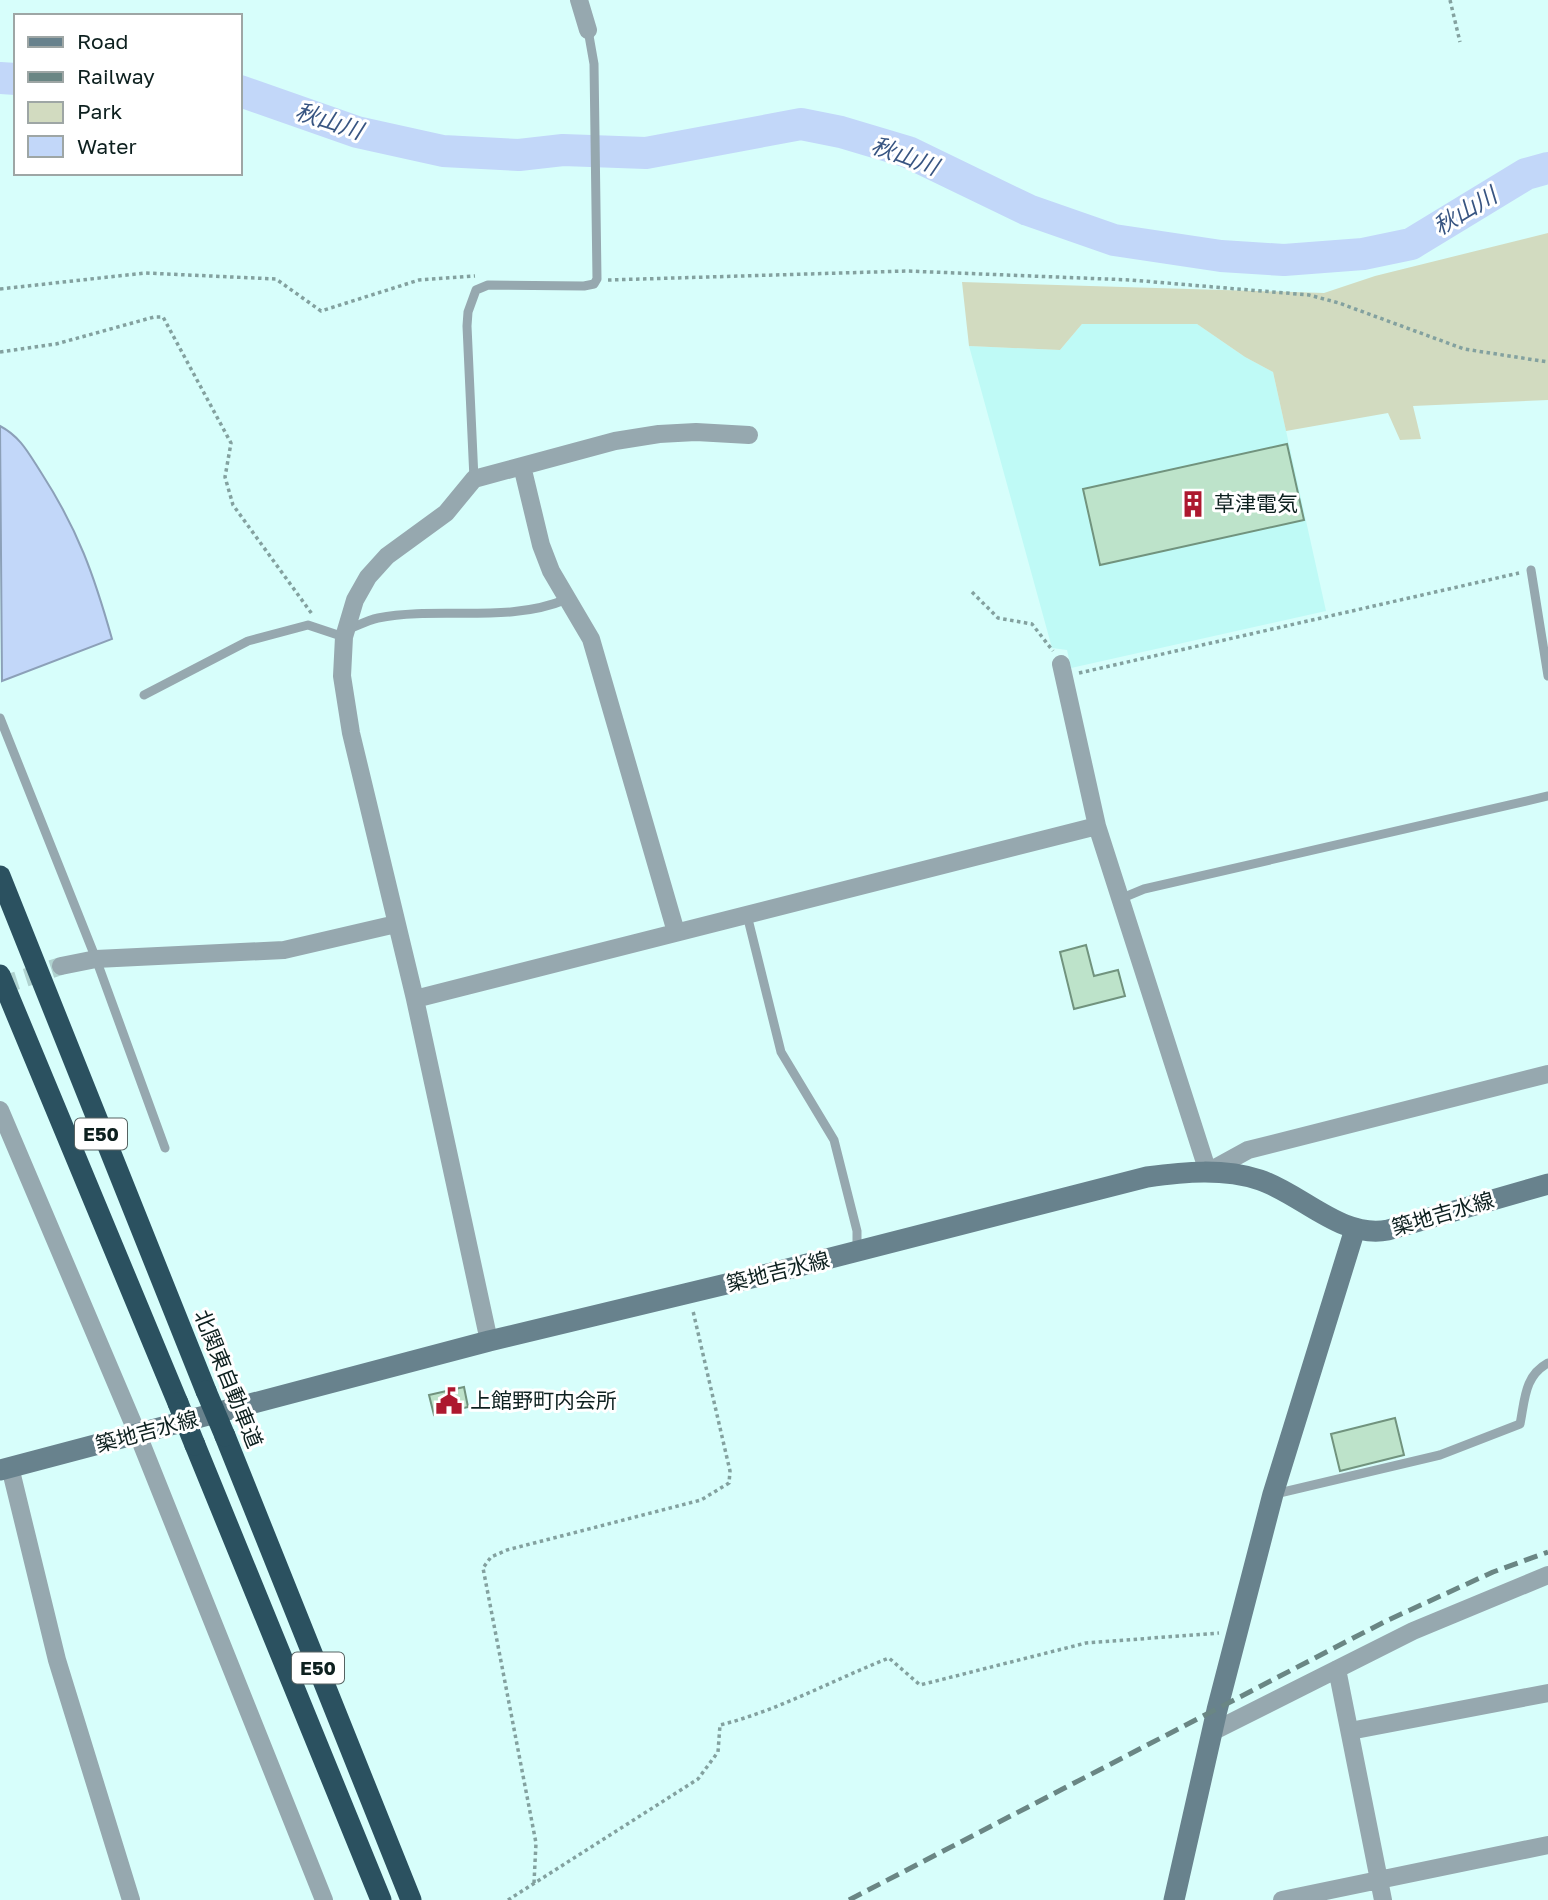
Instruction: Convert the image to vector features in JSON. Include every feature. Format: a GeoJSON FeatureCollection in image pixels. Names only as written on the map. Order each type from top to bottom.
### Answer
{"type":"FeatureCollection","features":[{"type":"Feature","properties":{"kind":"highway","name":"北関東自動車道"},"geometry":{"type":"LineString","coordinates":[[0,876],[411,1900]]}},
{"type":"Feature","properties":{"kind":"highway","name":"E50"},"geometry":{"type":"LineString","coordinates":[[0,975],[381,1900]]}},
{"type":"Feature","properties":{"kind":"main road","name":"築地吉水線"},"geometry":{"type":"LineString","coordinates":[[5,1468],[489,1341],[857,1252],[1134,1180],[1208,1172],[1260,1180],[1355,1229],[1366,1232],[1388,1230],[1548,1184]]}},
{"type":"Feature","properties":{"kind":"main road"},"geometry":{"type":"LineString","coordinates":[[1174,1900],[1212,1732],[1273,1494],[1355,1229]]}},
{"type":"Feature","properties":{"kind":"street"},"geometry":{"type":"LineString","coordinates":[[579,0],[588,30]]}},
{"type":"Feature","properties":{"kind":"street"},"geometry":{"type":"LineString","coordinates":[[489,1341],[415,999],[351,733],[342,676],[346,634],[355,600],[368,577],[387,556],[446,513],[474,479],[615,441],[696,432],[749,435]]}},
{"type":"Feature","properties":{"kind":"street"},"geometry":{"type":"LineString","coordinates":[[522,466],[541,545],[590,639],[676,932]]}},
{"type":"Feature","properties":{"kind":"street"},"geometry":{"type":"LineString","coordinates":[[1062,671],[1097,826],[1208,1172],[1248,1150],[1548,1074]]}},
{"type":"Feature","properties":{"kind":"street"},"geometry":{"type":"LineString","coordinates":[[415,999],[1097,826]]}},
{"type":"Feature","properties":{"kind":"street"},"geometry":{"type":"LineString","coordinates":[[61,967],[96,959],[284,950],[396,924]]}},
{"type":"Feature","properties":{"kind":"street"},"geometry":{"type":"LineString","coordinates":[[0,1110],[138,1435],[324,1900]]}},
{"type":"Feature","properties":{"kind":"street"},"geometry":{"type":"LineString","coordinates":[[5,1468],[57,1660],[131,1900]]}},
{"type":"Feature","properties":{"kind":"street"},"geometry":{"type":"LineString","coordinates":[[1212,1732],[1450,1614],[1548,1575]]}},
{"type":"Feature","properties":{"kind":"street"},"geometry":{"type":"LineString","coordinates":[[1337,1669],[1383,1900]]}},
{"type":"Feature","properties":{"kind":"street"},"geometry":{"type":"LineString","coordinates":[[1350,1731],[1548,1693]]}},
{"type":"Feature","properties":{"kind":"street"},"geometry":{"type":"LineString","coordinates":[[1282,1900],[1548,1844]]}},
{"type":"Feature","properties":{"kind":"lane"},"geometry":{"type":"LineString","coordinates":[[474,479],[467,326],[468,312],[476,290],[488,285],[594,284],[597,271],[594,64],[588,30]]}},
{"type":"Feature","properties":{"kind":"lane"},"geometry":{"type":"LineString","coordinates":[[1531,570],[1548,676]]}},
{"type":"Feature","properties":{"kind":"lane"},"geometry":{"type":"LineString","coordinates":[[144,695],[248,641],[308,625],[346,634],[377,618],[505,612],[551,606],[567,599]]}},
{"type":"Feature","properties":{"kind":"lane"},"geometry":{"type":"LineString","coordinates":[[0,718],[96,959],[165,1148]]}},
{"type":"Feature","properties":{"kind":"lane"},"geometry":{"type":"LineString","coordinates":[[1121,899],[1144,889],[1548,796]]}},
{"type":"Feature","properties":{"kind":"lane"},"geometry":{"type":"LineString","coordinates":[[747,914],[781,1052],[834,1140],[857,1231],[857,1252]]}},
{"type":"Feature","properties":{"kind":"lane"},"geometry":{"type":"LineString","coordinates":[[1273,1494],[1440,1455],[1520,1424],[1527,1384],[1538,1368],[1548,1363]]}},
{"type":"Feature","properties":{"kind":"path"},"geometry":{"type":"LineString","coordinates":[[1450,0],[1460,42]]}},
{"type":"Feature","properties":{"kind":"path"},"geometry":{"type":"LineString","coordinates":[[606,280],[907,271],[1131,281],[1309,295],[1339,303],[1464,349],[1548,362]]}},
{"type":"Feature","properties":{"kind":"path"},"geometry":{"type":"LineString","coordinates":[[0,289],[145,273],[276,279],[321,311],[419,280],[481,276]]}},
{"type":"Feature","properties":{"kind":"path"},"geometry":{"type":"LineString","coordinates":[[0,352],[57,344],[153,317],[163,317],[231,443],[225,477],[233,505],[321,626]]}},
{"type":"Feature","properties":{"kind":"path"},"geometry":{"type":"LineString","coordinates":[[972,592],[998,618],[1032,624],[1040,630],[1062,671],[1531,570]]}},
{"type":"Feature","properties":{"kind":"path"},"geometry":{"type":"LineString","coordinates":[[534,1883],[536,1843],[483,1569],[491,1557],[508,1550],[701,1500],[729,1483],[730,1471],[689,1293]]}},
{"type":"Feature","properties":{"kind":"path"},"geometry":{"type":"LineString","coordinates":[[508,1900],[698,1779],[718,1752],[720,1725],[750,1717],[827,1682],[889,1658],[920,1685],[1086,1643],[1182,1634],[1238,1635]]}},
{"type":"Feature","properties":{"kind":"shaded area","name":"草津電気"},"geometry":{"type":"Polygon","coordinates":[[[1082,324],[1197,324],[1245,357],[1273,372],[1326,611],[1071,668],[1067,650],[1052,648],[969,346],[1060,350],[1082,324]]]}},
{"type":"Feature","properties":{"kind":"green space"},"geometry":{"type":"Polygon","coordinates":[[[1548,233],[1548,400],[1413,406],[1421,439],[1400,440],[1388,413],[1286,431],[1273,372],[1245,357],[1197,324],[1082,324],[1060,350],[969,346],[962,282],[1324,293],[1375,276],[1548,233]]]}},
{"type":"Feature","properties":{"kind":"water"},"geometry":{"type":"Polygon","coordinates":[[[0,426],[14,435],[24,447],[66,514],[99,594],[112,639],[2,681],[0,426]]]}},
{"type":"Feature","properties":{"kind":"building","name":"草津電気"},"geometry":{"type":"Polygon","coordinates":[[[1287,444],[1304,520],[1100,565],[1083,489],[1287,444]]]}},
{"type":"Feature","properties":{"kind":"building"},"geometry":{"type":"Polygon","coordinates":[[[1086,945],[1094,976],[1118,970],[1125,996],[1074,1009],[1060,952],[1086,945]]]}},
{"type":"Feature","properties":{"kind":"building","name":"上館野町内会所"},"geometry":{"type":"Polygon","coordinates":[[[464,1387],[468,1407],[434,1415],[429,1395],[464,1387]]]}},
{"type":"Feature","properties":{"kind":"building"},"geometry":{"type":"Polygon","coordinates":[[[1395,1418],[1404,1455],[1340,1471],[1331,1434],[1395,1418]]]}},
{"type":"Feature","properties":{"kind":"waterway","name":"秋山川"},"geometry":{"type":"LineString","coordinates":[[0,78],[14,79]]}},
{"type":"Feature","properties":{"kind":"waterway","name":"秋山川"},"geometry":{"type":"LineString","coordinates":[[242,92],[357,132],[443,151],[519,155],[563,150],[646,153],[801,124],[841,132],[908,152],[1028,210],[1114,240],[1221,256],[1284,260],[1363,254],[1411,244],[1526,174],[1548,168]]}},
{"type":"Feature","properties":{"kind":"tunnel"},"geometry":{"type":"LineString","coordinates":[[0,986],[61,966]]}},
{"type":"Feature","properties":{"kind":"railway"},"geometry":{"type":"LineString","coordinates":[[849,1900],[1386,1621],[1493,1572],[1548,1552]]}},
{"type":"Feature","properties":{"kind":"place","name":"草津電気"},"geometry":{"type":"Point","coordinates":[1193,504]}},
{"type":"Feature","properties":{"kind":"place","name":"上館野町内会所"},"geometry":{"type":"Point","coordinates":[449,1401]}}]}
